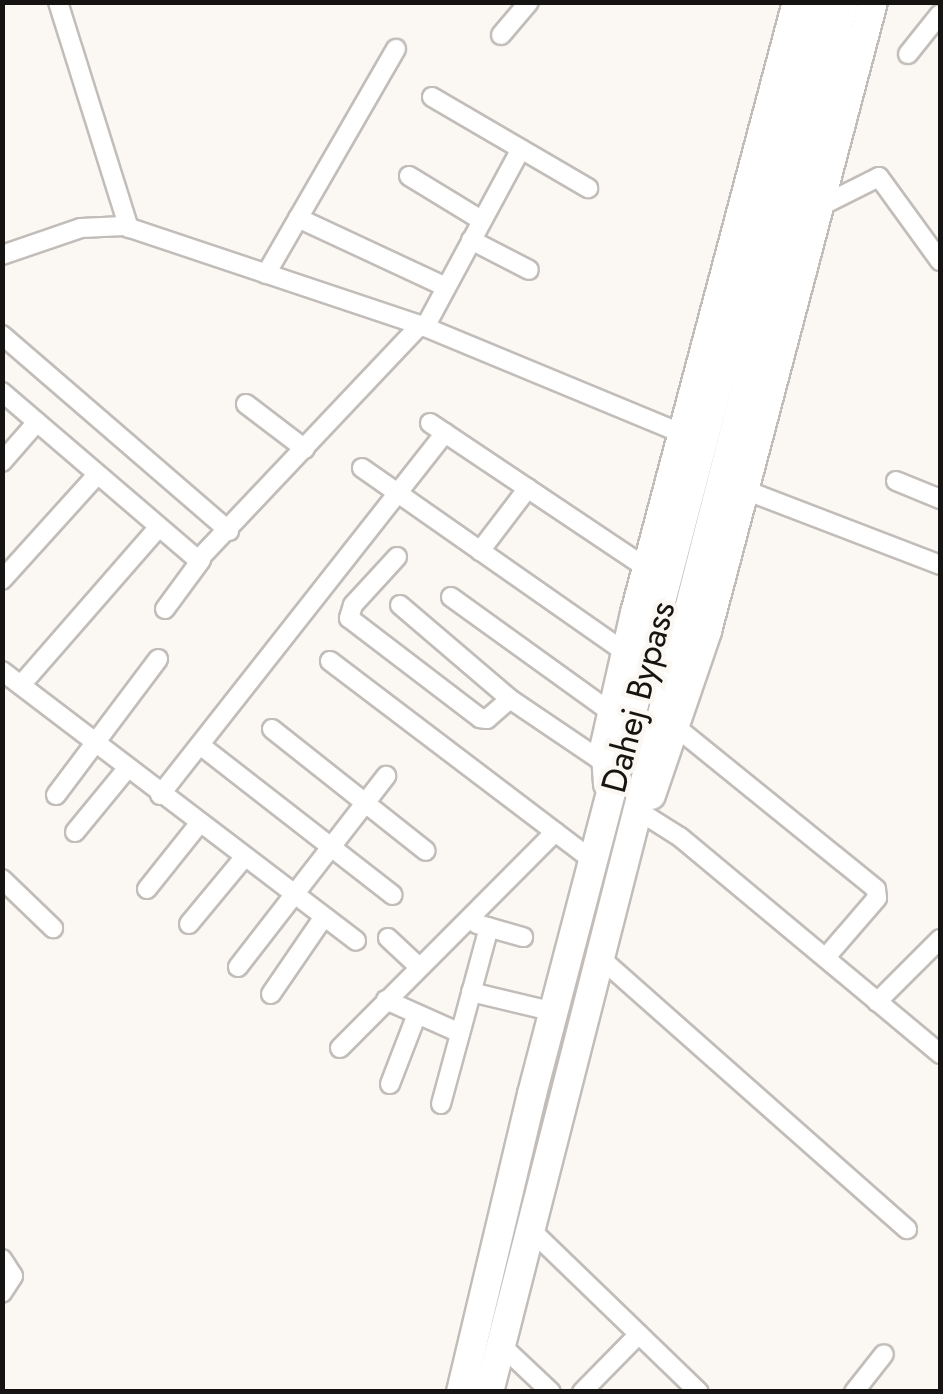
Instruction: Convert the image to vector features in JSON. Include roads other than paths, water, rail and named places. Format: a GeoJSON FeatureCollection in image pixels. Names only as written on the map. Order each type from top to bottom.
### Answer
{"type":"FeatureCollection","features":[{"type":"Feature","properties":{"kind":"highway"},"geometry":{"type":"LineString","coordinates":[[618,831],[606,764],[612,713],[797,2]]}},
{"type":"Feature","properties":{"kind":"highway","name":"Dahej Bypass"},"geometry":{"type":"LineString","coordinates":[[489,1392],[597,956],[618,831],[753,302],[818,2]]}},
{"type":"Feature","properties":{"kind":"highway","name":"Dahej Bypass"},"geometry":{"type":"LineString","coordinates":[[753,302],[844,2]]}},
{"type":"Feature","properties":{"kind":"highway"},"geometry":{"type":"LineString","coordinates":[[618,831],[659,782],[676,728],[744,490],[873,2]]}},
{"type":"Feature","properties":{"kind":"highway","name":"Dahej Bypass"},"geometry":{"type":"LineString","coordinates":[[461,1392],[555,1012],[618,831]]}},
{"type":"Feature","properties":{"kind":"street"},"geometry":{"type":"LineString","coordinates":[[58,2],[129,228]]}},
{"type":"Feature","properties":{"kind":"street"},"geometry":{"type":"LineString","coordinates":[[501,35],[530,2]]}},
{"type":"Feature","properties":{"kind":"street"},"geometry":{"type":"LineString","coordinates":[[908,54],[940,14]]}},
{"type":"Feature","properties":{"kind":"street"},"geometry":{"type":"LineString","coordinates":[[266,274],[396,49]]}},
{"type":"Feature","properties":{"kind":"street"},"geometry":{"type":"LineString","coordinates":[[432,97],[588,188]]}},
{"type":"Feature","properties":{"kind":"street"},"geometry":{"type":"LineString","coordinates":[[165,608],[201,560],[422,326],[521,148]]}},
{"type":"Feature","properties":{"kind":"street"},"geometry":{"type":"LineString","coordinates":[[409,176],[482,220]]}},
{"type":"Feature","properties":{"kind":"street"},"geometry":{"type":"LineString","coordinates":[[819,207],[879,177],[940,261]]}},
{"type":"Feature","properties":{"kind":"street"},"geometry":{"type":"LineString","coordinates":[[298,218],[446,287]]}},
{"type":"Feature","properties":{"kind":"street"},"geometry":{"type":"LineString","coordinates":[[2,255],[80,228],[129,228],[422,326],[683,434]]}},
{"type":"Feature","properties":{"kind":"street"},"geometry":{"type":"LineString","coordinates":[[471,240],[530,270]]}},
{"type":"Feature","properties":{"kind":"street"},"geometry":{"type":"LineString","coordinates":[[2,335],[228,531]]}},
{"type":"Feature","properties":{"kind":"street"},"geometry":{"type":"LineString","coordinates":[[2,392],[157,528],[201,560]]}},
{"type":"Feature","properties":{"kind":"street"},"geometry":{"type":"LineString","coordinates":[[246,404],[304,449]]}},
{"type":"Feature","properties":{"kind":"street"},"geometry":{"type":"LineString","coordinates":[[2,462],[37,422]]}},
{"type":"Feature","properties":{"kind":"street"},"geometry":{"type":"LineString","coordinates":[[160,795],[399,495],[437,428],[647,568]]}},
{"type":"Feature","properties":{"kind":"street"},"geometry":{"type":"LineString","coordinates":[[362,468],[626,653]]}},
{"type":"Feature","properties":{"kind":"street"},"geometry":{"type":"LineString","coordinates":[[2,580],[96,475]]}},
{"type":"Feature","properties":{"kind":"street"},"geometry":{"type":"LineString","coordinates":[[896,481],[940,498]]}},
{"type":"Feature","properties":{"kind":"street"},"geometry":{"type":"LineString","coordinates":[[480,552],[528,488]]}},
{"type":"Feature","properties":{"kind":"street"},"geometry":{"type":"LineString","coordinates":[[744,490],[940,564]]}},
{"type":"Feature","properties":{"kind":"street"},"geometry":{"type":"LineString","coordinates":[[20,685],[157,528]]}},
{"type":"Feature","properties":{"kind":"street"},"geometry":{"type":"LineString","coordinates":[[397,558],[353,605],[349,618],[480,718],[487,720],[510,699]]}},
{"type":"Feature","properties":{"kind":"street"},"geometry":{"type":"LineString","coordinates":[[451,597],[612,713]]}},
{"type":"Feature","properties":{"kind":"street"},"geometry":{"type":"LineString","coordinates":[[400,605],[510,699],[606,764]]}},
{"type":"Feature","properties":{"kind":"street"},"geometry":{"type":"LineString","coordinates":[[56,795],[158,659]]}},
{"type":"Feature","properties":{"kind":"street"},"geometry":{"type":"LineString","coordinates":[[330,661],[554,832],[618,831],[826,957],[940,1054]]}},
{"type":"Feature","properties":{"kind":"street"},"geometry":{"type":"LineString","coordinates":[[2,671],[292,897],[356,941]]}},
{"type":"Feature","properties":{"kind":"street"},"geometry":{"type":"LineString","coordinates":[[676,728],[876,889],[877,898],[826,957]]}},
{"type":"Feature","properties":{"kind":"street"},"geometry":{"type":"LineString","coordinates":[[272,729],[426,851]]}},
{"type":"Feature","properties":{"kind":"street"},"geometry":{"type":"LineString","coordinates":[[200,745],[393,895]]}},
{"type":"Feature","properties":{"kind":"street"},"geometry":{"type":"LineString","coordinates":[[75,832],[126,770]]}},
{"type":"Feature","properties":{"kind":"street"},"geometry":{"type":"LineString","coordinates":[[238,966],[386,776]]}},
{"type":"Feature","properties":{"kind":"street"},"geometry":{"type":"LineString","coordinates":[[147,889],[198,824]]}},
{"type":"Feature","properties":{"kind":"street"},"geometry":{"type":"LineString","coordinates":[[340,1048],[462,919],[554,832]]}},
{"type":"Feature","properties":{"kind":"street"},"geometry":{"type":"LineString","coordinates":[[188,924],[243,859]]}},
{"type":"Feature","properties":{"kind":"street"},"geometry":{"type":"LineString","coordinates":[[2,879],[53,928]]}},
{"type":"Feature","properties":{"kind":"street"},"geometry":{"type":"LineString","coordinates":[[271,994],[323,918]]}},
{"type":"Feature","properties":{"kind":"street"},"geometry":{"type":"LineString","coordinates":[[462,919],[524,937]]}},
{"type":"Feature","properties":{"kind":"street"},"geometry":{"type":"LineString","coordinates":[[441,1104],[488,927]]}},
{"type":"Feature","properties":{"kind":"street"},"geometry":{"type":"LineString","coordinates":[[388,938],[418,966]]}},
{"type":"Feature","properties":{"kind":"street"},"geometry":{"type":"LineString","coordinates":[[877,1002],[940,939]]}},
{"type":"Feature","properties":{"kind":"street"},"geometry":{"type":"LineString","coordinates":[[597,956],[907,1229]]}},
{"type":"Feature","properties":{"kind":"street"},"geometry":{"type":"LineString","coordinates":[[471,992],[555,1012]]}},
{"type":"Feature","properties":{"kind":"street"},"geometry":{"type":"LineString","coordinates":[[386,1000],[460,1033]]}},
{"type":"Feature","properties":{"kind":"street"},"geometry":{"type":"LineString","coordinates":[[390,1084],[417,1014]]}},
{"type":"Feature","properties":{"kind":"street"},"geometry":{"type":"LineString","coordinates":[[529,1228],[699,1392]]}},
{"type":"Feature","properties":{"kind":"street"},"geometry":{"type":"LineString","coordinates":[[2,1259],[13,1276],[2,1293]]}},
{"type":"Feature","properties":{"kind":"street"},"geometry":{"type":"LineString","coordinates":[[582,1392],[639,1334]]}},
{"type":"Feature","properties":{"kind":"street"},"geometry":{"type":"LineString","coordinates":[[500,1344],[551,1392]]}},
{"type":"Feature","properties":{"kind":"street"},"geometry":{"type":"LineString","coordinates":[[854,1392],[884,1354]]}}]}
